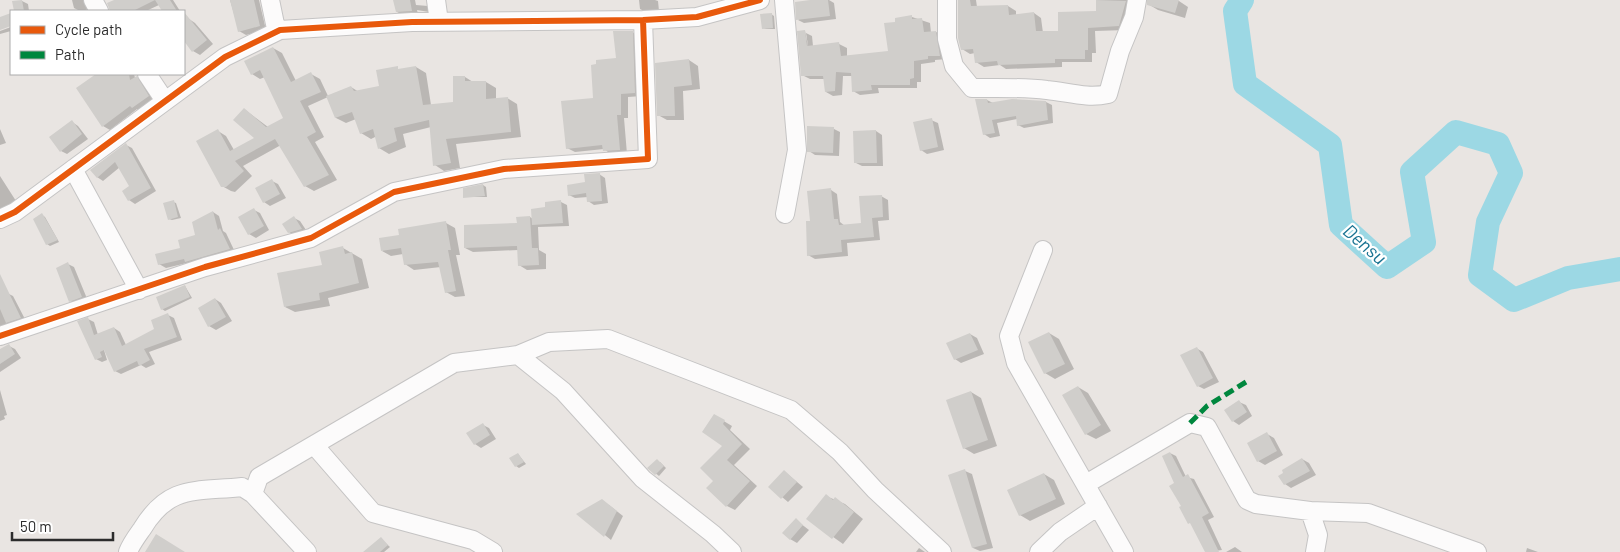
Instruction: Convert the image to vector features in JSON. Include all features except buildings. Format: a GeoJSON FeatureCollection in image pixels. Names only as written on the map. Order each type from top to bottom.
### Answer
{"type":"FeatureCollection","features":[{"type":"Feature","properties":{"kind":"street"},"geometry":{"type":"LineString","coordinates":[[270,0],[275,24],[280,30]]}},
{"type":"Feature","properties":{"kind":"street"},"geometry":{"type":"LineString","coordinates":[[436,0],[439,22]]}},
{"type":"Feature","properties":{"kind":"street"},"geometry":{"type":"LineString","coordinates":[[0,219],[15,212],[225,56],[280,30],[439,22],[643,20],[697,17],[760,0]]}},
{"type":"Feature","properties":{"kind":"street"},"geometry":{"type":"LineString","coordinates":[[784,0],[797,150],[785,214]]}},
{"type":"Feature","properties":{"kind":"street"},"geometry":{"type":"LineString","coordinates":[[947,0],[947,39],[954,66],[972,88],[1047,90],[1099,96],[1108,94],[1120,51],[1134,16],[1137,0]]}},
{"type":"Feature","properties":{"kind":"street"},"geometry":{"type":"LineString","coordinates":[[0,336],[205,267],[311,238],[394,192],[504,169],[648,159],[643,20]]}},
{"type":"Feature","properties":{"kind":"street"},"geometry":{"type":"LineString","coordinates":[[148,75],[165,101]]}},
{"type":"Feature","properties":{"kind":"street"},"geometry":{"type":"LineString","coordinates":[[73,169],[139,290]]}},
{"type":"Feature","properties":{"kind":"street"},"geometry":{"type":"LineString","coordinates":[[1043,250],[1009,336],[1016,363],[1124,552]]}},
{"type":"Feature","properties":{"kind":"street"},"geometry":{"type":"LineString","coordinates":[[252,494],[259,477],[454,364],[518,355],[549,342],[608,339],[791,410],[840,452],[875,490],[942,552]]}},
{"type":"Feature","properties":{"kind":"street"},"geometry":{"type":"LineString","coordinates":[[518,355],[563,391],[643,479],[713,534],[732,552]]}},
{"type":"Feature","properties":{"kind":"street"},"geometry":{"type":"LineString","coordinates":[[1086,484],[1190,423],[1207,427],[1248,500],[1256,504],[1310,511],[1368,513],[1477,552]]}},
{"type":"Feature","properties":{"kind":"street"},"geometry":{"type":"LineString","coordinates":[[314,445],[373,513],[473,540],[493,552]]}},
{"type":"Feature","properties":{"kind":"street"},"geometry":{"type":"LineString","coordinates":[[128,552],[152,511],[170,497],[185,492],[242,487],[252,494],[307,552]]}},
{"type":"Feature","properties":{"kind":"street"},"geometry":{"type":"LineString","coordinates":[[1039,552],[1060,532],[1098,506]]}},
{"type":"Feature","properties":{"kind":"street"},"geometry":{"type":"LineString","coordinates":[[1310,511],[1318,535],[1315,552]]}},
{"type":"Feature","properties":{"kind":"waterway","name":"Densu"},"geometry":{"type":"LineString","coordinates":[[1242,0],[1235,11],[1245,84],[1330,145],[1341,225],[1387,267],[1424,242],[1412,172],[1456,132],[1498,144],[1511,173],[1488,222],[1480,275],[1514,300],[1568,278],[1620,269]]}},
{"type":"Feature","properties":{"kind":"marked path"},"geometry":{"type":"LineString","coordinates":[[1190,423],[1207,406],[1246,382]]}},
{"type":"Feature","properties":{"kind":"cycle path"},"geometry":{"type":"LineString","coordinates":[[0,219],[15,212],[225,57],[280,30],[412,22],[643,20],[697,17],[760,0]]}},
{"type":"Feature","properties":{"kind":"cycle path"},"geometry":{"type":"LineString","coordinates":[[0,336],[205,267],[311,238],[394,192],[504,169],[648,159],[643,20]]}}]}
